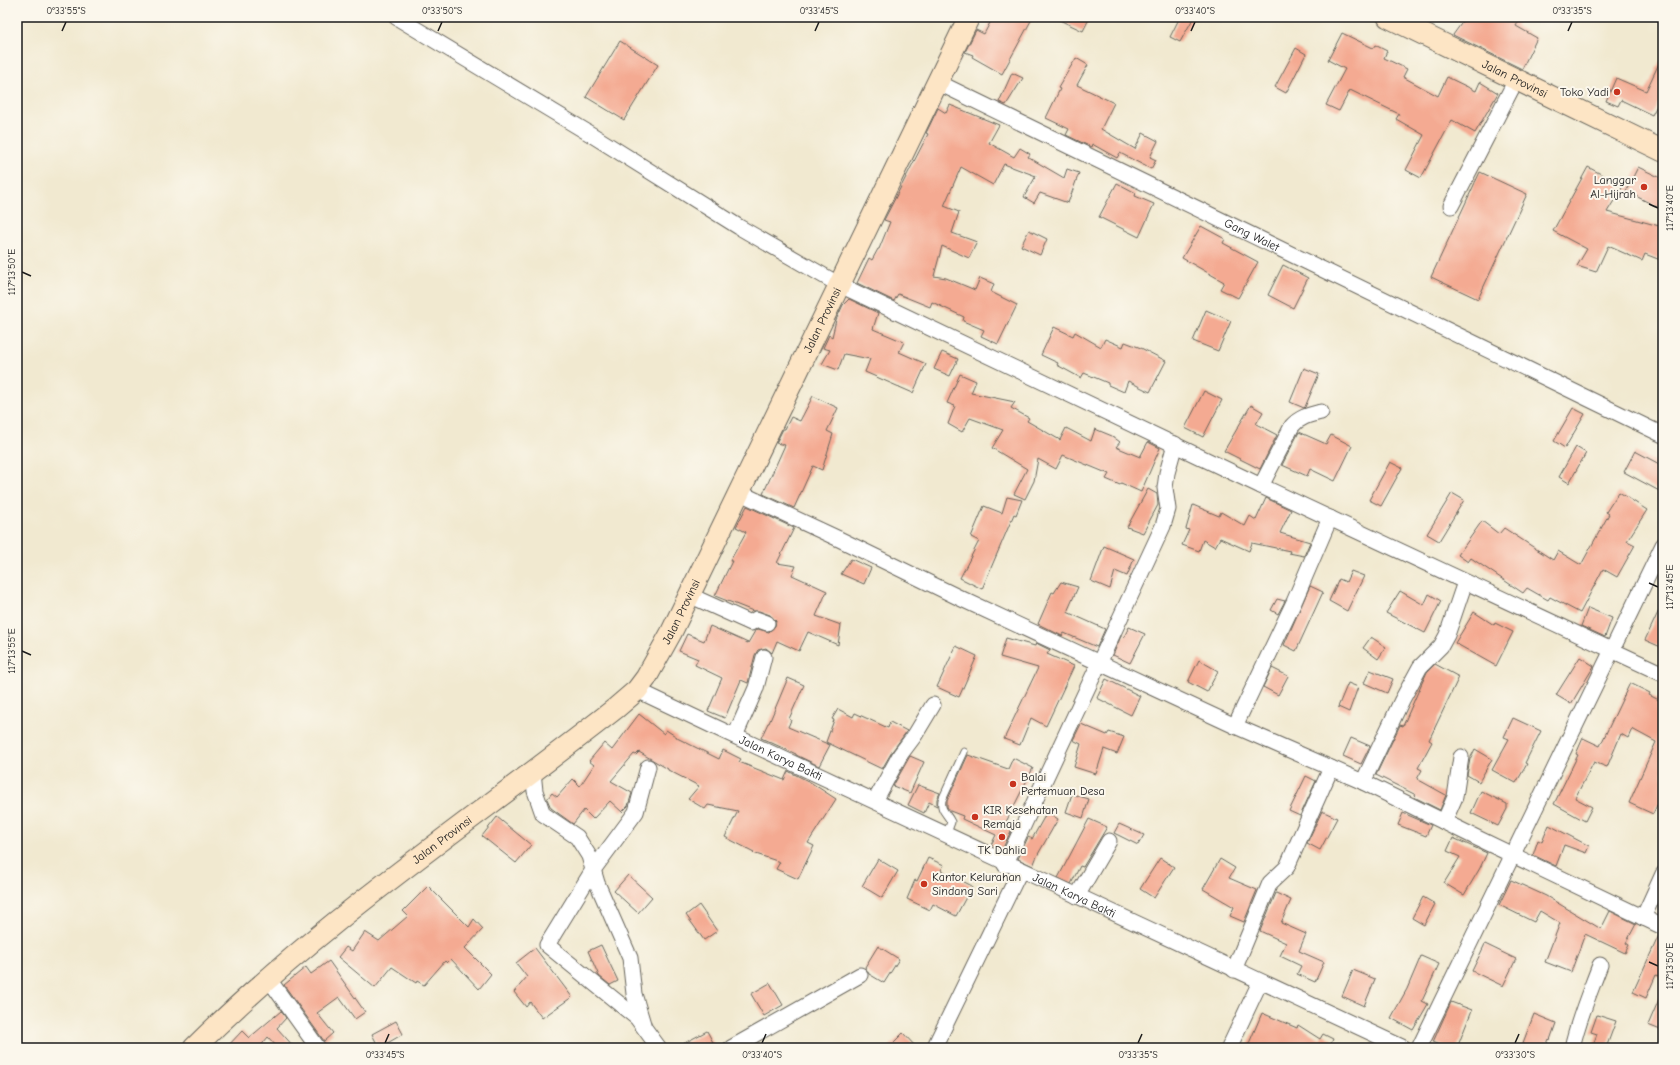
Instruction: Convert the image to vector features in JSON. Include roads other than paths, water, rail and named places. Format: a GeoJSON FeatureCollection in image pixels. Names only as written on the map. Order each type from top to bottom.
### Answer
{"type":"FeatureCollection","features":[{"type":"Feature","properties":{"kind":"main road","name":"Jalan Provinsi"},"geometry":{"type":"LineString","coordinates":[[194,1048],[268,978],[347,913],[533,772],[637,690],[653,667],[689,595],[838,284],[969,17]]}},
{"type":"Feature","properties":{"kind":"main road","name":"Jalan Provinsi"},"geometry":{"type":"LineString","coordinates":[[1388,17],[1418,24],[1516,80],[1663,151]]}},
{"type":"Feature","properties":{"kind":"street"},"geometry":{"type":"LineString","coordinates":[[396,17],[592,135],[739,227],[838,284],[1261,486],[1663,674]]}},
{"type":"Feature","properties":{"kind":"street"},"geometry":{"type":"LineString","coordinates":[[1451,206],[1516,80]]}},
{"type":"Feature","properties":{"kind":"street","name":"Gang Walet"},"geometry":{"type":"LineString","coordinates":[[937,82],[1663,434]]}},
{"type":"Feature","properties":{"kind":"street"},"geometry":{"type":"LineString","coordinates":[[1261,486],[1292,426],[1297,420],[1307,415],[1321,412]]}},
{"type":"Feature","properties":{"kind":"street"},"geometry":{"type":"LineString","coordinates":[[1005,864],[1163,526],[1168,509],[1165,488],[1166,480],[1175,444]]}},
{"type":"Feature","properties":{"kind":"street"},"geometry":{"type":"LineString","coordinates":[[738,492],[962,599],[1235,726],[1363,782],[1663,927]]}},
{"type":"Feature","properties":{"kind":"street"},"geometry":{"type":"LineString","coordinates":[[1235,726],[1294,602],[1330,518]]}},
{"type":"Feature","properties":{"kind":"street"},"geometry":{"type":"LineString","coordinates":[[1419,1048],[1663,545]]}},
{"type":"Feature","properties":{"kind":"street"},"geometry":{"type":"LineString","coordinates":[[1363,782],[1402,700],[1420,667],[1441,646],[1447,635],[1465,582]]}},
{"type":"Feature","properties":{"kind":"street"},"geometry":{"type":"LineString","coordinates":[[689,595],[751,623],[756,620],[766,624]]}},
{"type":"Feature","properties":{"kind":"street"},"geometry":{"type":"LineString","coordinates":[[735,736],[756,688],[764,657]]}},
{"type":"Feature","properties":{"kind":"street","name":"Jalan Karya Bakti"},"geometry":{"type":"LineString","coordinates":[[637,690],[875,801],[1005,864],[1404,1048]]}},
{"type":"Feature","properties":{"kind":"street"},"geometry":{"type":"LineString","coordinates":[[875,801],[900,755],[915,735],[933,705]]}},
{"type":"Feature","properties":{"kind":"street"},"geometry":{"type":"LineString","coordinates":[[1444,822],[1455,797],[1461,757]]}},
{"type":"Feature","properties":{"kind":"street"},"geometry":{"type":"LineString","coordinates":[[648,767],[636,812],[593,870],[547,945],[580,970],[642,1024],[659,1048]]}},
{"type":"Feature","properties":{"kind":"street"},"geometry":{"type":"LineString","coordinates":[[1234,970],[1270,883],[1287,867],[1331,768]]}},
{"type":"Feature","properties":{"kind":"street"},"geometry":{"type":"LineString","coordinates":[[533,772],[535,791],[543,814],[577,837],[589,856],[597,884],[630,958],[634,994],[642,1024]]}},
{"type":"Feature","properties":{"kind":"street"},"geometry":{"type":"LineString","coordinates":[[1077,896],[1109,841]]}},
{"type":"Feature","properties":{"kind":"street"},"geometry":{"type":"LineString","coordinates":[[934,1048],[1020,871]]}},
{"type":"Feature","properties":{"kind":"street"},"geometry":{"type":"LineString","coordinates":[[1644,918],[1663,874]]}},
{"type":"Feature","properties":{"kind":"street"},"geometry":{"type":"LineString","coordinates":[[1572,1048],[1586,1002],[1600,964]]}},
{"type":"Feature","properties":{"kind":"street"},"geometry":{"type":"LineString","coordinates":[[731,1048],[860,974]]}},
{"type":"Feature","properties":{"kind":"street"},"geometry":{"type":"LineString","coordinates":[[268,978],[318,1048]]}},
{"type":"Feature","properties":{"kind":"street"},"geometry":{"type":"LineString","coordinates":[[1229,1048],[1260,982]]}},
{"type":"Feature","properties":{"kind":"lane"},"geometry":{"type":"LineString","coordinates":[[946,836],[951,822],[942,810],[942,800],[964,752]]}},
{"type":"Feature","properties":{"kind":"place","name":"Toko Yadi"},"geometry":{"type":"Point","coordinates":[1617,92]}},
{"type":"Feature","properties":{"kind":"place","name":"Langgar Al-Hijrah"},"geometry":{"type":"Point","coordinates":[1644,187]}},
{"type":"Feature","properties":{"kind":"place","name":"Balai Pertemuan Desa"},"geometry":{"type":"Point","coordinates":[1013,784]}},
{"type":"Feature","properties":{"kind":"place","name":"KIR Kesehatan Remaja"},"geometry":{"type":"Point","coordinates":[975,817]}},
{"type":"Feature","properties":{"kind":"place","name":"TK Dahlia"},"geometry":{"type":"Point","coordinates":[1002,837]}},
{"type":"Feature","properties":{"kind":"place","name":"Kantor Kelurahan Sindang Sari"},"geometry":{"type":"Point","coordinates":[924,884]}}]}
